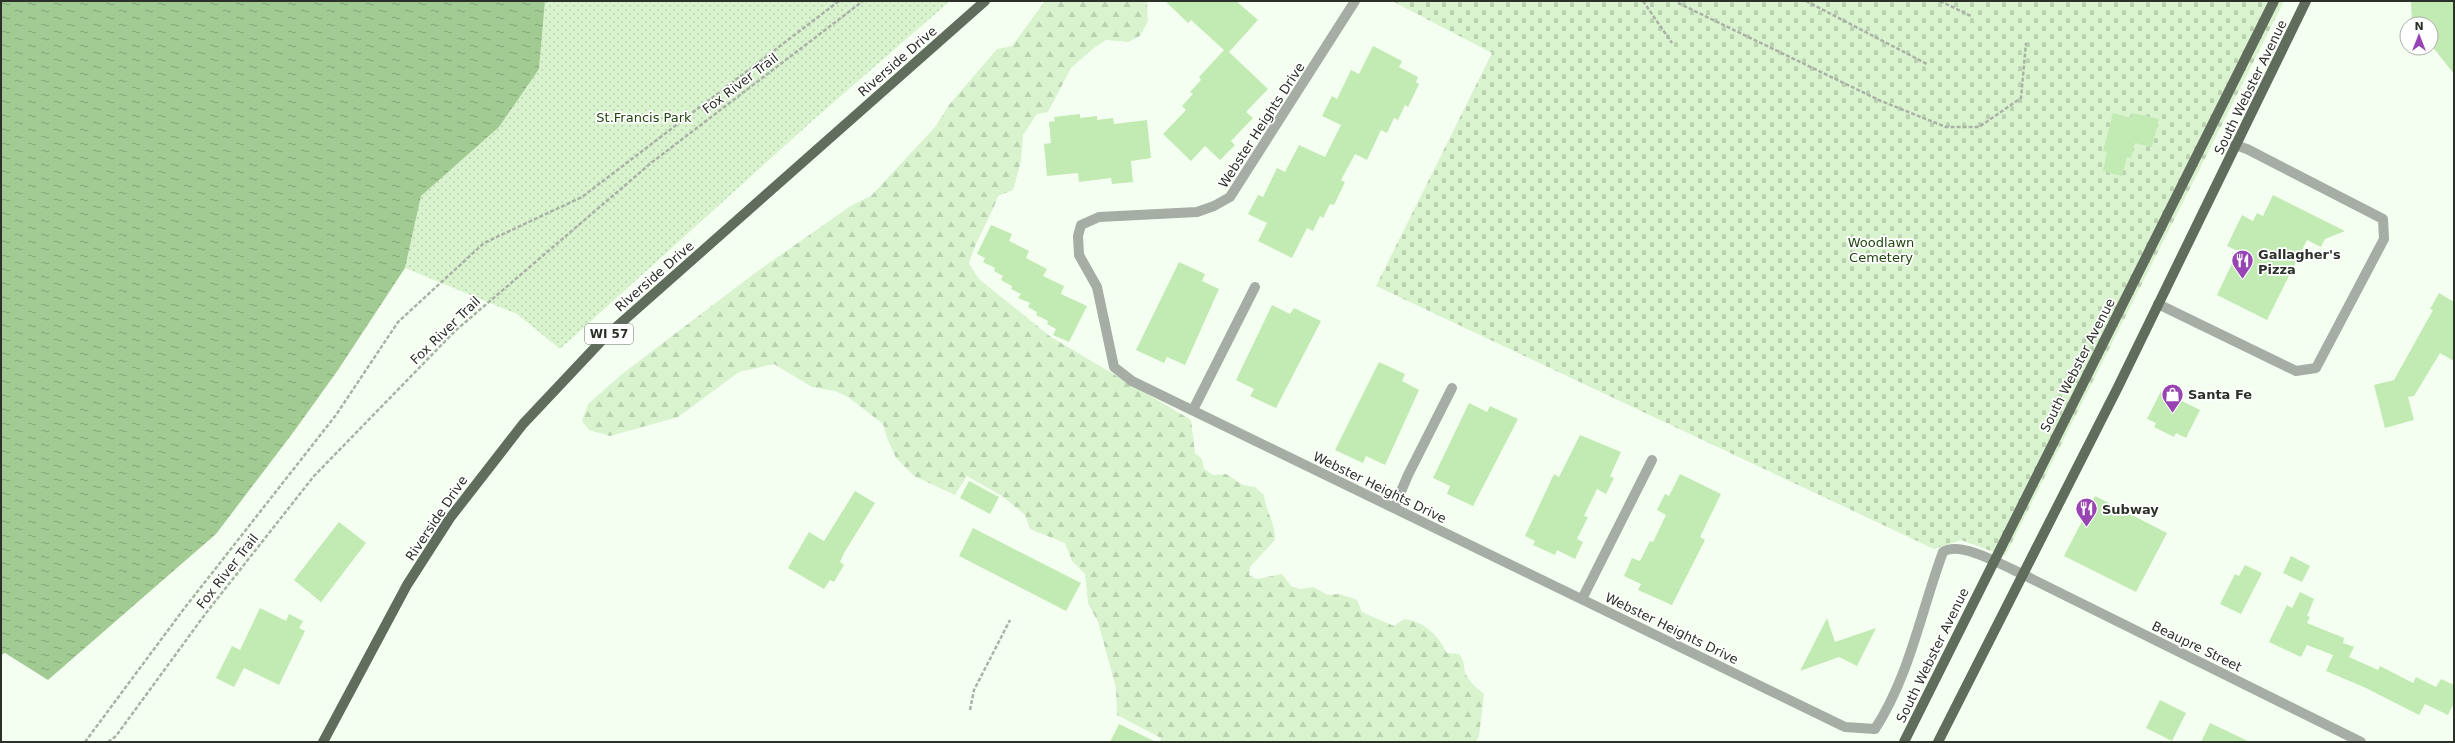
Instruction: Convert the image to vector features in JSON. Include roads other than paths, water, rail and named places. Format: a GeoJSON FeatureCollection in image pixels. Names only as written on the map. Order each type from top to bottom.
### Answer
{"type":"FeatureCollection","features":[{"type":"Feature","properties":{"kind":"main road","name":"Riverside Drive"},"geometry":{"type":"LineString","coordinates":[[323,742],[407,585],[450,518],[523,424],[605,337],[985,1]]}},
{"type":"Feature","properties":{"kind":"main road","name":"South Webster Avenue"},"geometry":{"type":"LineString","coordinates":[[1904,742],[1993,561],[2274,1]]}},
{"type":"Feature","properties":{"kind":"main road","name":"South Webster Avenue"},"geometry":{"type":"LineString","coordinates":[[1938,742],[2158,304],[2306,1]]}},
{"type":"Feature","properties":{"kind":"street","name":"Webster Heights Drive"},"geometry":{"type":"LineString","coordinates":[[1356,1],[1230,197],[1214,206],[1196,212],[1099,217],[1081,226],[1078,236],[1080,255],[1097,287],[1114,367],[1132,381],[1845,727],[1875,729],[1885,713],[1908,662],[1943,552],[1948,549],[1968,550],[2022,574]]}},
{"type":"Feature","properties":{"kind":"street"},"geometry":{"type":"LineString","coordinates":[[2158,304],[2296,371],[2316,368],[2384,239],[2383,219],[2248,149],[2235,146]]}},
{"type":"Feature","properties":{"kind":"street"},"geometry":{"type":"LineString","coordinates":[[1192,410],[1255,287]]}},
{"type":"Feature","properties":{"kind":"street"},"geometry":{"type":"LineString","coordinates":[[1394,508],[1408,475],[1452,388]]}},
{"type":"Feature","properties":{"kind":"street"},"geometry":{"type":"LineString","coordinates":[[1582,599],[1652,460]]}},
{"type":"Feature","properties":{"kind":"street","name":"Beaupre Street"},"geometry":{"type":"LineString","coordinates":[[2022,574],[2361,742]]}},
{"type":"Feature","properties":{"kind":"water"},"geometry":{"type":"Polygon","coordinates":[[[1,1],[545,1],[539,69],[499,127],[421,196],[405,268],[338,370],[295,430],[216,534],[48,680],[5,653],[1,655],[1,1]]]}},
{"type":"Feature","properties":{"kind":"place","name":"Gallagher's Pizza"},"geometry":{"type":"Point","coordinates":[2243,280]}},
{"type":"Feature","properties":{"kind":"place","name":"Santa Fe"},"geometry":{"type":"Point","coordinates":[2173,414]}},
{"type":"Feature","properties":{"kind":"place","name":"Subway"},"geometry":{"type":"Point","coordinates":[2086,528]}},
{"type":"Feature","properties":{"kind":"park label","name":"St.Francis Park"},"geometry":{"type":"Point","coordinates":[644,117]}},
{"type":"Feature","properties":{"kind":"park label","name":"Woodlawn Cemetery"},"geometry":{"type":"Point","coordinates":[1881,250]}}]}
